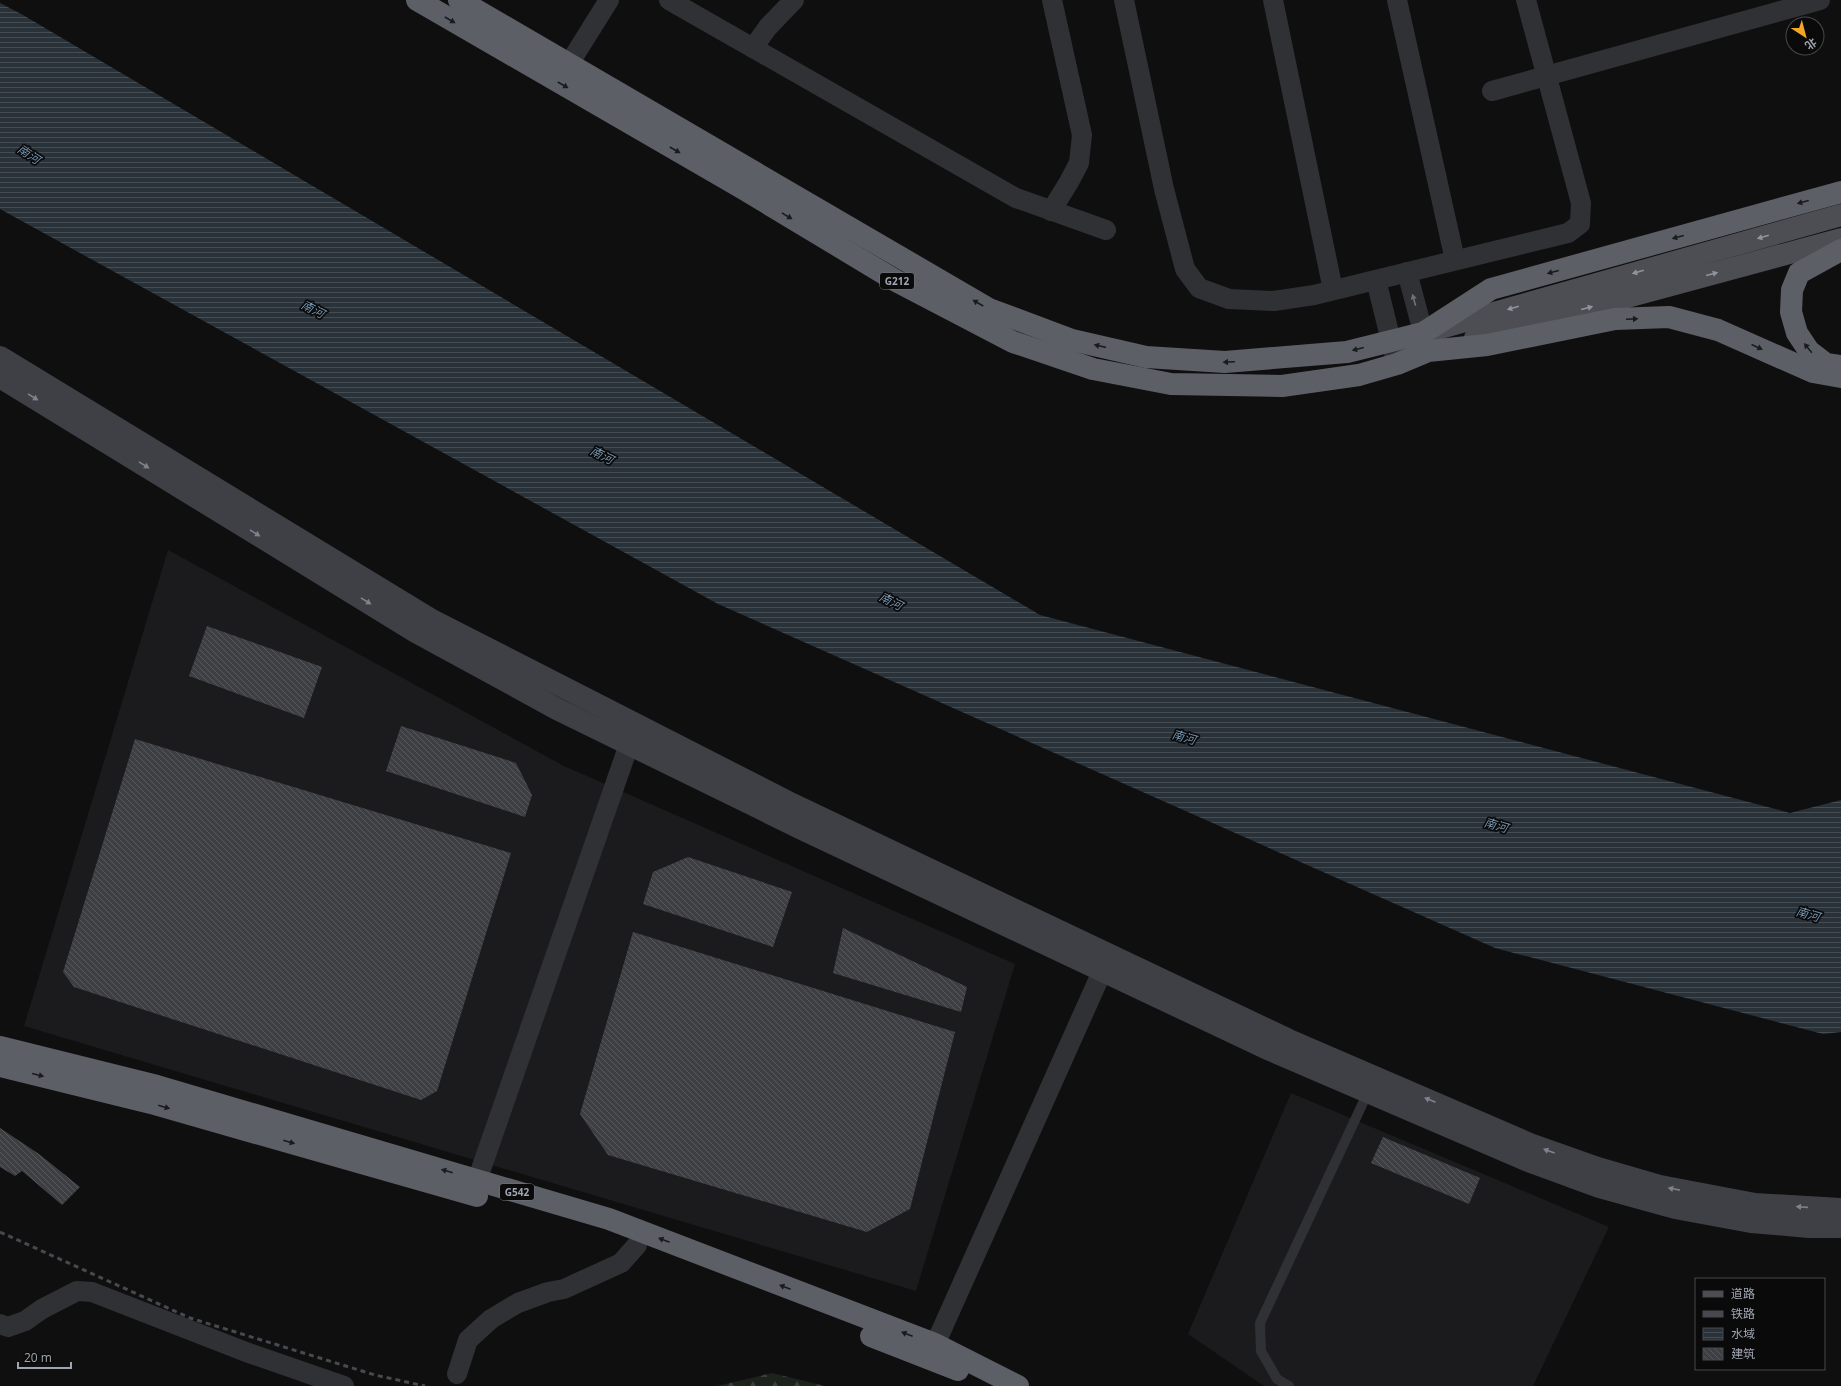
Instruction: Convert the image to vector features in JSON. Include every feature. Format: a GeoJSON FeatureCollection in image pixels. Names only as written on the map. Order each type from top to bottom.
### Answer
{"type":"FeatureCollection","features":[{"type":"Feature","properties":{"kind":"highway","name":"G212"},"geometry":{"type":"LineString","coordinates":[[417,0],[742,188],[898,282],[1013,342],[1093,369],[1171,384],[1282,386],[1359,375],[1397,364],[1425,342]]}},
{"type":"Feature","properties":{"kind":"highway","name":"G212"},"geometry":{"type":"LineString","coordinates":[[459,0],[989,309],[1072,340],[1146,357],[1226,362],[1347,352],[1391,341],[1425,342]]}},
{"type":"Feature","properties":{"kind":"highway"},"geometry":{"type":"LineString","coordinates":[[1425,342],[1492,289],[1841,192]]}},
{"type":"Feature","properties":{"kind":"highway"},"geometry":{"type":"LineString","coordinates":[[1841,250],[1799,273],[1792,290],[1791,312],[1797,333],[1809,351],[1826,364],[1841,366]]}},
{"type":"Feature","properties":{"kind":"highway"},"geometry":{"type":"LineString","coordinates":[[1425,342],[1487,345],[1615,319],[1669,318],[1718,330],[1813,372],[1841,377]]}},
{"type":"Feature","properties":{"kind":"highway","name":"G542"},"geometry":{"type":"LineString","coordinates":[[0,1047],[157,1086],[475,1188],[599,1231],[932,1352],[1004,1386]]}},
{"type":"Feature","properties":{"kind":"highway","name":"G542"},"geometry":{"type":"LineString","coordinates":[[0,1066],[152,1103],[475,1188],[609,1219],[1018,1386]]}},
{"type":"Feature","properties":{"kind":"main road"},"geometry":{"type":"LineString","coordinates":[[1425,342],[1841,215]]}},
{"type":"Feature","properties":{"kind":"main road"},"geometry":{"type":"LineString","coordinates":[[1425,342],[1841,239]]}},
{"type":"Feature","properties":{"kind":"street"},"geometry":{"type":"LineString","coordinates":[[569,64],[609,0]]}},
{"type":"Feature","properties":{"kind":"street"},"geometry":{"type":"LineString","coordinates":[[669,0],[1016,198],[1106,230]]}},
{"type":"Feature","properties":{"kind":"street"},"geometry":{"type":"LineString","coordinates":[[753,48],[768,27],[794,0]]}},
{"type":"Feature","properties":{"kind":"street"},"geometry":{"type":"LineString","coordinates":[[1051,211],[1079,163],[1082,135],[1052,0]]}},
{"type":"Feature","properties":{"kind":"street"},"geometry":{"type":"LineString","coordinates":[[1124,0],[1164,189],[1185,269],[1199,288],[1229,299],[1274,301],[1333,290],[1568,233],[1580,224],[1581,202],[1526,0]]}},
{"type":"Feature","properties":{"kind":"street"},"geometry":{"type":"LineString","coordinates":[[1273,0],[1333,290]]}},
{"type":"Feature","properties":{"kind":"street"},"geometry":{"type":"LineString","coordinates":[[1397,0],[1455,260]]}},
{"type":"Feature","properties":{"kind":"street"},"geometry":{"type":"LineString","coordinates":[[1492,91],[1820,0]]}},
{"type":"Feature","properties":{"kind":"street"},"geometry":{"type":"LineString","coordinates":[[1407,272],[1425,342]]}},
{"type":"Feature","properties":{"kind":"street"},"geometry":{"type":"LineString","coordinates":[[1376,280],[1397,364]]}},
{"type":"Feature","properties":{"kind":"street"},"geometry":{"type":"LineString","coordinates":[[0,357],[430,619],[633,734]]}},
{"type":"Feature","properties":{"kind":"street"},"geometry":{"type":"LineString","coordinates":[[0,377],[416,632],[557,708],[633,734],[792,804],[1106,962],[1289,1040],[1371,1084],[1528,1161],[1599,1187],[1675,1208],[1751,1222],[1809,1227],[1841,1227]]}},
{"type":"Feature","properties":{"kind":"street"},"geometry":{"type":"LineString","coordinates":[[475,1188],[633,734]]}},
{"type":"Feature","properties":{"kind":"street"},"geometry":{"type":"LineString","coordinates":[[932,1352],[1106,962]]}},
{"type":"Feature","properties":{"kind":"street"},"geometry":{"type":"LineString","coordinates":[[1371,1084],[1530,1144],[1598,1168],[1660,1186],[1755,1204],[1841,1209]]}},
{"type":"Feature","properties":{"kind":"street"},"geometry":{"type":"LineString","coordinates":[[457,1374],[468,1340],[491,1319],[518,1303],[533,1297],[564,1289],[621,1263],[637,1245]]}},
{"type":"Feature","properties":{"kind":"street"},"geometry":{"type":"LineString","coordinates":[[0,1324],[8,1327],[25,1321],[42,1309],[77,1291],[92,1292],[246,1352],[344,1386]]}},
{"type":"Feature","properties":{"kind":"lane"},"geometry":{"type":"LineString","coordinates":[[1289,1386],[1277,1379],[1261,1351],[1260,1324],[1371,1084]]}},
{"type":"Feature","properties":{"kind":"shaded area"},"geometry":{"type":"Polygon","coordinates":[[[168,550],[564,766],[1015,964],[916,1291],[24,1026],[168,550]]]}},
{"type":"Feature","properties":{"kind":"shaded area"},"geometry":{"type":"Polygon","coordinates":[[[1291,1093],[1609,1227],[1533,1386],[1264,1386],[1188,1334],[1291,1093]]]}},
{"type":"Feature","properties":{"kind":"green space"},"geometry":{"type":"Polygon","coordinates":[[[772,1373],[825,1386],[717,1386],[772,1373]]]}},
{"type":"Feature","properties":{"kind":"water","name":"南河"},"geometry":{"type":"Polygon","coordinates":[[[0,3],[23,15],[1040,615],[1790,813],[1841,800],[1841,1032],[1823,1034],[1495,948],[718,604],[0,209],[0,3]]]}},
{"type":"Feature","properties":{"kind":"building"},"geometry":{"type":"Polygon","coordinates":[[[207,626],[322,667],[304,718],[189,676],[207,626]]]}},
{"type":"Feature","properties":{"kind":"building"},"geometry":{"type":"Polygon","coordinates":[[[401,726],[516,763],[532,795],[525,817],[386,771],[401,726]]]}},
{"type":"Feature","properties":{"kind":"building"},"geometry":{"type":"Polygon","coordinates":[[[135,739],[511,853],[437,1091],[421,1100],[74,987],[63,972],[135,739]]]}},
{"type":"Feature","properties":{"kind":"building"},"geometry":{"type":"Polygon","coordinates":[[[688,857],[792,892],[773,947],[643,904],[653,872],[688,857]]]}},
{"type":"Feature","properties":{"kind":"building"},"geometry":{"type":"Polygon","coordinates":[[[843,928],[967,987],[961,1012],[833,973],[843,928]]]}},
{"type":"Feature","properties":{"kind":"building"},"geometry":{"type":"Polygon","coordinates":[[[633,932],[955,1032],[910,1209],[867,1232],[608,1155],[580,1114],[633,932]]]}},
{"type":"Feature","properties":{"kind":"building"},"geometry":{"type":"Polygon","coordinates":[[[0,1128],[39,1154],[80,1187],[62,1205],[22,1171],[15,1176],[0,1167],[0,1128]]]}},
{"type":"Feature","properties":{"kind":"building"},"geometry":{"type":"Polygon","coordinates":[[[1383,1137],[1480,1178],[1469,1204],[1371,1163],[1383,1137]]]}},
{"type":"Feature","properties":{"kind":"railway"},"geometry":{"type":"LineString","coordinates":[[0,1232],[190,1318],[375,1375],[425,1386]]}}]}
